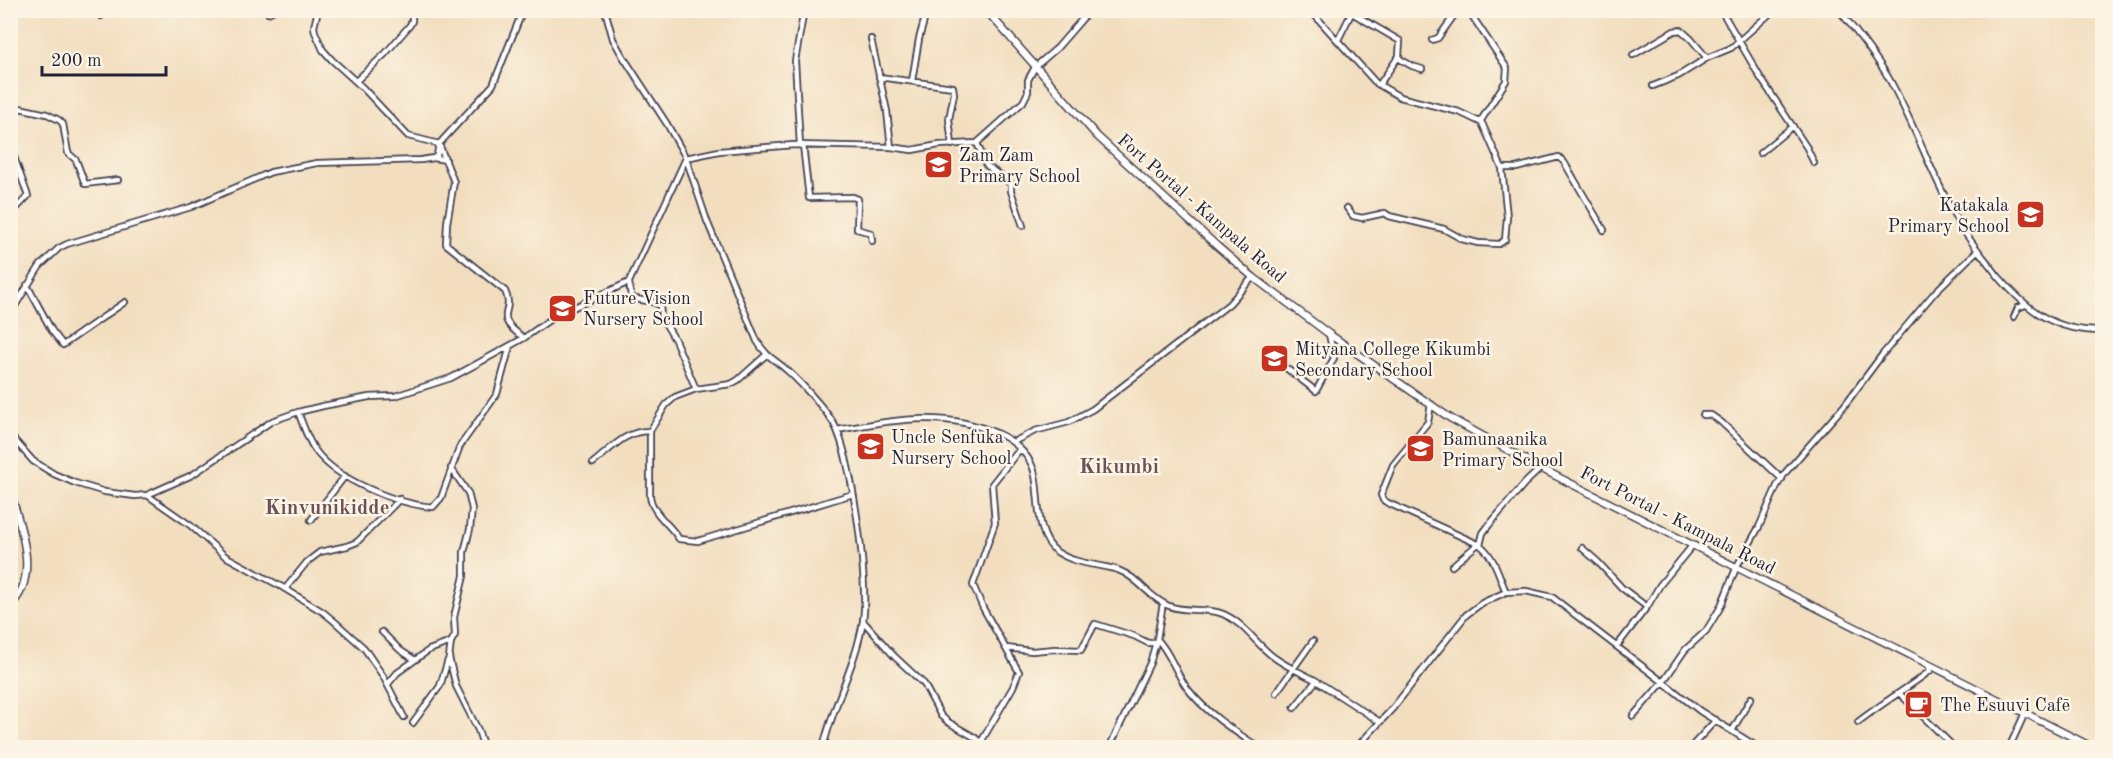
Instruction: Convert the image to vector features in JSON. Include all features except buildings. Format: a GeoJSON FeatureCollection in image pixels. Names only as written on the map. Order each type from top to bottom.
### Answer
{"type":"FeatureCollection","features":[{"type":"Feature","properties":{"kind":"main road","name":"Fort Portal - Kampala Road"},"geometry":{"type":"LineString","coordinates":[[986,10],[1097,136],[1171,205],[1253,277],[1329,334],[1450,418],[1692,546],[1737,566],[2083,745],[2094,747]]}},
{"type":"Feature","properties":{"kind":"main road"},"geometry":{"type":"LineString","coordinates":[[10,491],[21,527],[27,565],[19,596],[10,606]]}},
{"type":"Feature","properties":{"kind":"street"},"geometry":{"type":"LineString","coordinates":[[101,16],[108,10]]}},
{"type":"Feature","properties":{"kind":"street"},"geometry":{"type":"LineString","coordinates":[[268,13],[274,10]]}},
{"type":"Feature","properties":{"kind":"street"},"geometry":{"type":"LineString","coordinates":[[318,10],[314,27],[323,50],[332,60],[356,81],[408,136],[439,144]]}},
{"type":"Feature","properties":{"kind":"street"},"geometry":{"type":"LineString","coordinates":[[356,81],[385,54],[410,25],[412,10]]}},
{"type":"Feature","properties":{"kind":"street"},"geometry":{"type":"LineString","coordinates":[[434,158],[437,155],[439,144],[493,85],[523,10]]}},
{"type":"Feature","properties":{"kind":"street"},"geometry":{"type":"LineString","coordinates":[[605,10],[613,39],[686,158],[707,221],[751,328],[766,355],[791,374],[833,422],[841,439],[853,494],[864,592],[863,621],[856,650],[823,747]]}},
{"type":"Feature","properties":{"kind":"street"},"geometry":{"type":"LineString","coordinates":[[804,10],[795,61],[809,198],[853,197],[858,199],[857,229],[871,233],[872,242]]}},
{"type":"Feature","properties":{"kind":"street"},"geometry":{"type":"LineString","coordinates":[[912,81],[919,39],[927,10]]}},
{"type":"Feature","properties":{"kind":"street"},"geometry":{"type":"LineString","coordinates":[[686,158],[719,151],[802,145],[891,147],[912,150],[977,143],[1023,102],[1028,92],[1028,80],[1035,67],[1057,48],[1090,10]]}},
{"type":"Feature","properties":{"kind":"street"},"geometry":{"type":"LineString","coordinates":[[1432,40],[1438,38],[1458,10]]}},
{"type":"Feature","properties":{"kind":"street"},"geometry":{"type":"LineString","coordinates":[[1468,10],[1507,68],[1506,81],[1480,122]]}},
{"type":"Feature","properties":{"kind":"street"},"geometry":{"type":"LineString","coordinates":[[1721,10],[1760,77],[1807,148],[1814,163]]}},
{"type":"Feature","properties":{"kind":"street"},"geometry":{"type":"LineString","coordinates":[[1653,86],[1731,48],[1774,10]]}},
{"type":"Feature","properties":{"kind":"street"},"geometry":{"type":"LineString","coordinates":[[1839,10],[1888,77],[1960,224],[1977,251],[2025,305],[2035,313],[2062,326],[2087,331],[2103,331]]}},
{"type":"Feature","properties":{"kind":"street"},"geometry":{"type":"LineString","coordinates":[[1311,11],[1379,85],[1400,97],[1459,112],[1480,122],[1502,168],[1507,217],[1505,240],[1499,244],[1478,243],[1462,239],[1444,229],[1389,216],[1385,213],[1362,218],[1353,216],[1347,208]]}},
{"type":"Feature","properties":{"kind":"street"},"geometry":{"type":"LineString","coordinates":[[1338,40],[1353,12],[1400,41],[1398,58],[1379,85]]}},
{"type":"Feature","properties":{"kind":"street"},"geometry":{"type":"LineString","coordinates":[[1633,55],[1674,31],[1681,30],[1707,58]]}},
{"type":"Feature","properties":{"kind":"street"},"geometry":{"type":"LineString","coordinates":[[871,39],[887,111],[891,147]]}},
{"type":"Feature","properties":{"kind":"street"},"geometry":{"type":"LineString","coordinates":[[1398,58],[1422,69]]}},
{"type":"Feature","properties":{"kind":"street"},"geometry":{"type":"LineString","coordinates":[[879,77],[943,85],[954,89],[949,119],[952,145]]}},
{"type":"Feature","properties":{"kind":"street"},"geometry":{"type":"LineString","coordinates":[[10,106],[47,114],[63,124],[68,153],[76,160],[85,184],[118,180]]}},
{"type":"Feature","properties":{"kind":"street"},"geometry":{"type":"LineString","coordinates":[[1760,153],[1793,126]]}},
{"type":"Feature","properties":{"kind":"street"},"geometry":{"type":"LineString","coordinates":[[977,143],[986,165],[1011,184],[1011,191],[1023,226]]}},
{"type":"Feature","properties":{"kind":"street"},"geometry":{"type":"LineString","coordinates":[[439,144],[454,182],[449,203],[446,244],[505,291],[508,296],[506,322],[524,338]]}},
{"type":"Feature","properties":{"kind":"street"},"geometry":{"type":"LineString","coordinates":[[10,215],[28,196],[13,154]]}},
{"type":"Feature","properties":{"kind":"street"},"geometry":{"type":"LineString","coordinates":[[1502,168],[1516,168],[1559,157],[1604,230]]}},
{"type":"Feature","properties":{"kind":"street"},"geometry":{"type":"LineString","coordinates":[[10,314],[27,285],[50,256],[67,244],[191,207],[271,172],[318,163],[434,158],[446,160]]}},
{"type":"Feature","properties":{"kind":"street"},"geometry":{"type":"LineString","coordinates":[[686,158],[629,282],[631,297],[644,302],[655,302],[660,306],[662,316],[696,389]]}},
{"type":"Feature","properties":{"kind":"street"},"geometry":{"type":"LineString","coordinates":[[1633,716],[1663,682],[1685,650],[1706,631],[1720,608],[1737,566],[1782,479],[1935,292],[1977,251]]}},
{"type":"Feature","properties":{"kind":"street"},"geometry":{"type":"LineString","coordinates":[[1013,442],[1035,431],[1069,422],[1093,409],[1229,304],[1253,277]]}},
{"type":"Feature","properties":{"kind":"street"},"geometry":{"type":"LineString","coordinates":[[10,435],[33,461],[54,474],[105,492],[135,496],[147,495],[192,474],[272,421],[298,412],[412,392],[451,378],[524,338],[555,316],[629,282]]}},
{"type":"Feature","properties":{"kind":"street"},"geometry":{"type":"LineString","coordinates":[[27,285],[52,331],[63,345],[125,302]]}},
{"type":"Feature","properties":{"kind":"street"},"geometry":{"type":"LineString","coordinates":[[2014,317],[2018,308],[2025,305]]}},
{"type":"Feature","properties":{"kind":"street"},"geometry":{"type":"LineString","coordinates":[[1286,368],[1316,391],[1334,358],[1329,334]]}},
{"type":"Feature","properties":{"kind":"street"},"geometry":{"type":"LineString","coordinates":[[298,412],[315,450],[345,476],[375,492],[433,507],[441,498],[460,446],[497,394],[510,346]]}},
{"type":"Feature","properties":{"kind":"street"},"geometry":{"type":"LineString","coordinates":[[766,355],[738,381],[696,389],[675,397],[666,405],[650,431],[650,502],[679,539],[698,541],[853,494]]}},
{"type":"Feature","properties":{"kind":"street"},"geometry":{"type":"LineString","coordinates":[[1431,404],[1428,422],[1393,465],[1381,495],[1382,499],[1479,545],[1497,569],[1506,592]]}},
{"type":"Feature","properties":{"kind":"street"},"geometry":{"type":"LineString","coordinates":[[1703,415],[1711,415],[1721,422],[1782,479]]}},
{"type":"Feature","properties":{"kind":"street"},"geometry":{"type":"LineString","coordinates":[[837,430],[892,420],[942,418],[984,427],[1013,442],[1031,462],[1035,473],[1042,529],[1051,547],[1070,559],[1123,573],[1163,603],[1182,610],[1223,614],[1245,629],[1275,658],[1380,722]]}},
{"type":"Feature","properties":{"kind":"street"},"geometry":{"type":"LineString","coordinates":[[593,463],[627,435],[638,430],[650,431]]}},
{"type":"Feature","properties":{"kind":"street"},"geometry":{"type":"LineString","coordinates":[[981,742],[1018,675],[1018,668],[975,593],[973,585],[994,523],[993,484],[1020,449]]}},
{"type":"Feature","properties":{"kind":"street"},"geometry":{"type":"LineString","coordinates":[[413,723],[440,686],[449,658],[451,642],[455,635],[454,616],[464,576],[464,552],[472,509],[468,494],[451,468]]}},
{"type":"Feature","properties":{"kind":"street"},"geometry":{"type":"LineString","coordinates":[[1452,566],[1479,545],[1483,532],[1541,468]]}},
{"type":"Feature","properties":{"kind":"street"},"geometry":{"type":"LineString","coordinates":[[311,520],[345,476]]}},
{"type":"Feature","properties":{"kind":"street"},"geometry":{"type":"LineString","coordinates":[[147,495],[190,525],[225,556],[323,612],[364,648],[388,684],[404,717]]}},
{"type":"Feature","properties":{"kind":"street"},"geometry":{"type":"LineString","coordinates":[[285,589],[307,562],[320,552],[357,542],[400,499]]}},
{"type":"Feature","properties":{"kind":"street"},"geometry":{"type":"LineString","coordinates":[[1617,646],[1647,607],[1660,585],[1692,546]]}},
{"type":"Feature","properties":{"kind":"street"},"geometry":{"type":"LineString","coordinates":[[1582,548],[1622,588],[1647,607]]}},
{"type":"Feature","properties":{"kind":"street"},"geometry":{"type":"LineString","coordinates":[[1356,747],[1393,708],[1466,615],[1482,603],[1506,592],[1526,591],[1552,597],[1700,711],[1760,747]]}},
{"type":"Feature","properties":{"kind":"street"},"geometry":{"type":"LineString","coordinates":[[1109,747],[1142,682],[1156,641],[1163,603]]}},
{"type":"Feature","properties":{"kind":"street"},"geometry":{"type":"LineString","coordinates":[[863,621],[894,656],[924,684],[941,716],[948,723],[988,747]]}},
{"type":"Feature","properties":{"kind":"street"},"geometry":{"type":"LineString","coordinates":[[1006,648],[1032,651],[1055,649],[1079,651],[1082,650],[1095,624],[1134,636],[1148,643],[1156,641],[1166,648],[1187,688],[1217,717],[1260,747]]}},
{"type":"Feature","properties":{"kind":"street"},"geometry":{"type":"LineString","coordinates":[[382,632],[400,650],[415,660]]}},
{"type":"Feature","properties":{"kind":"street"},"geometry":{"type":"LineString","coordinates":[[1276,693],[1313,641]]}},
{"type":"Feature","properties":{"kind":"street"},"geometry":{"type":"LineString","coordinates":[[388,684],[398,673],[429,650],[451,642]]}},
{"type":"Feature","properties":{"kind":"street"},"geometry":{"type":"LineString","coordinates":[[449,658],[456,686],[484,747]]}},
{"type":"Feature","properties":{"kind":"street"},"geometry":{"type":"LineString","coordinates":[[1858,722],[1880,705],[1900,694],[1930,670],[1928,664]]}},
{"type":"Feature","properties":{"kind":"street"},"geometry":{"type":"LineString","coordinates":[[1294,708],[1316,681]]}},
{"type":"Feature","properties":{"kind":"street"},"geometry":{"type":"LineString","coordinates":[[1900,694],[1955,747]]}},
{"type":"Feature","properties":{"kind":"street"},"geometry":{"type":"LineString","coordinates":[[1732,731],[1751,698]]}},
{"type":"Feature","properties":{"kind":"street"},"geometry":{"type":"LineString","coordinates":[[2008,747],[2025,713]]}},
{"type":"Feature","properties":{"kind":"street"},"geometry":{"type":"LineString","coordinates":[[1690,747],[1716,720]]}},
{"type":"Feature","properties":{"kind":"place","name":"Zam Zam Primary School"},"geometry":{"type":"Point","coordinates":[938,165]}},
{"type":"Feature","properties":{"kind":"place","name":"Katakala Primary School"},"geometry":{"type":"Point","coordinates":[2030,215]}},
{"type":"Feature","properties":{"kind":"place","name":"Future Vision Nursery School"},"geometry":{"type":"Point","coordinates":[562,308]}},
{"type":"Feature","properties":{"kind":"place","name":"Mityana College Kikumbi Secondary School"},"geometry":{"type":"Point","coordinates":[1274,359]}},
{"type":"Feature","properties":{"kind":"place","name":"Uncle Senfuka Nursery School"},"geometry":{"type":"Point","coordinates":[870,447]}},
{"type":"Feature","properties":{"kind":"place","name":"Bamunaanika Primary School"},"geometry":{"type":"Point","coordinates":[1421,449]}},
{"type":"Feature","properties":{"kind":"place","name":"The Esuuvi Cafē"},"geometry":{"type":"Point","coordinates":[1919,705]}},
{"type":"Feature","properties":{"kind":"district","name":"Kikumbi"},"geometry":{"type":"Point","coordinates":[1119,466]}},
{"type":"Feature","properties":{"kind":"district","name":"Kinvunikidde"},"geometry":{"type":"Point","coordinates":[327,507]}}]}
